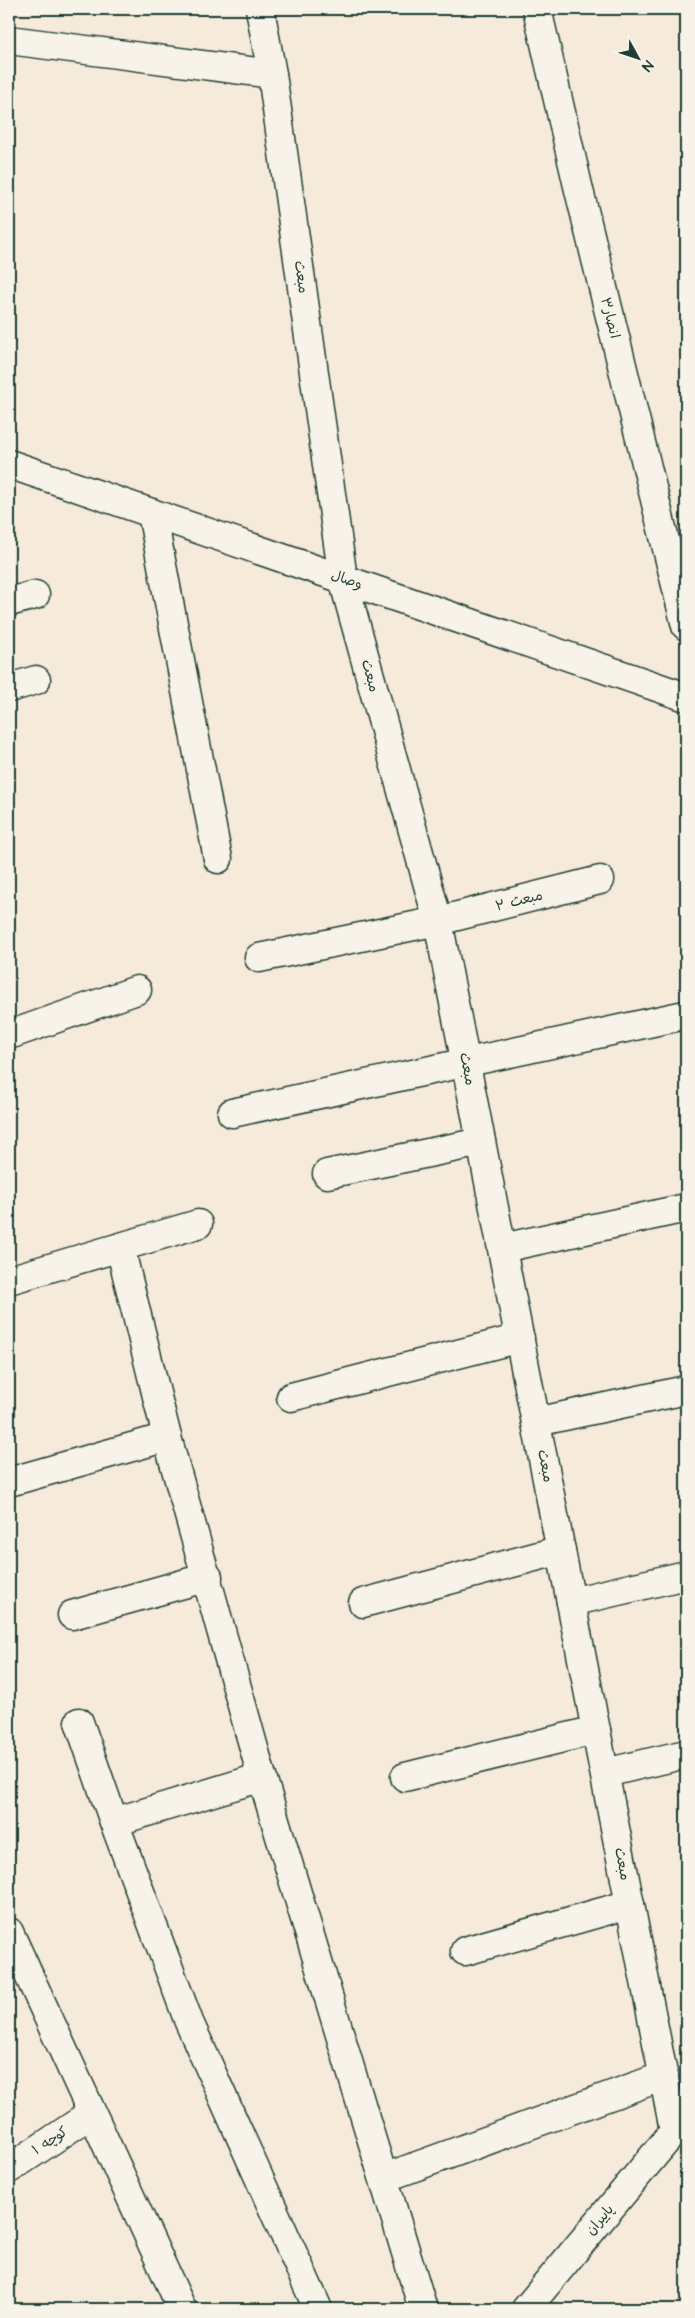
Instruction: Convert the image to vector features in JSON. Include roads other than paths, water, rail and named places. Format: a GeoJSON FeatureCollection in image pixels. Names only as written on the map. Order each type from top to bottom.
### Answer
{"type":"FeatureCollection","features":[{"type":"Feature","properties":{"kind":"street","name":"مبعث"},"geometry":{"type":"LineString","coordinates":[[260,9],[272,74],[343,579],[438,921],[664,2076],[680,2124]]}},
{"type":"Feature","properties":{"kind":"street","name":"انصار۳"},"geometry":{"type":"LineString","coordinates":[[537,9],[580,196],[686,626]]}},
{"type":"Feature","properties":{"kind":"street"},"geometry":{"type":"LineString","coordinates":[[9,40],[272,74]]}},
{"type":"Feature","properties":{"kind":"street","name":"وصال"},"geometry":{"type":"LineString","coordinates":[[9,464],[686,697]]}},
{"type":"Feature","properties":{"kind":"street"},"geometry":{"type":"LineString","coordinates":[[152,513],[218,859]]}},
{"type":"Feature","properties":{"kind":"street"},"geometry":{"type":"LineString","coordinates":[[9,602],[35,595]]}},
{"type":"Feature","properties":{"kind":"street"},"geometry":{"type":"LineString","coordinates":[[9,688],[36,680]]}},
{"type":"Feature","properties":{"kind":"street","name":"مبعث ۲"},"geometry":{"type":"LineString","coordinates":[[259,958],[438,921],[600,880]]}},
{"type":"Feature","properties":{"kind":"street"},"geometry":{"type":"LineString","coordinates":[[9,1035],[137,990]]}},
{"type":"Feature","properties":{"kind":"street"},"geometry":{"type":"LineString","coordinates":[[232,1113],[466,1064],[685,1015]]}},
{"type":"Feature","properties":{"kind":"street"},"geometry":{"type":"LineString","coordinates":[[327,1174],[481,1142]]}},
{"type":"Feature","properties":{"kind":"street"},"geometry":{"type":"LineString","coordinates":[[502,1248],[686,1208]]}},
{"type":"Feature","properties":{"kind":"street"},"geometry":{"type":"LineString","coordinates":[[9,1280],[198,1224]]}},
{"type":"Feature","properties":{"kind":"street"},"geometry":{"type":"LineString","coordinates":[[120,1247],[167,1437],[208,1577],[262,1777],[423,2309]]}},
{"type":"Feature","properties":{"kind":"street"},"geometry":{"type":"LineString","coordinates":[[291,1397],[520,1338]]}},
{"type":"Feature","properties":{"kind":"street"},"geometry":{"type":"LineString","coordinates":[[536,1422],[686,1390]]}},
{"type":"Feature","properties":{"kind":"street"},"geometry":{"type":"LineString","coordinates":[[9,1482],[167,1437]]}},
{"type":"Feature","properties":{"kind":"street"},"geometry":{"type":"LineString","coordinates":[[363,1603],[561,1550]]}},
{"type":"Feature","properties":{"kind":"street"},"geometry":{"type":"LineString","coordinates":[[571,1602],[686,1574]]}},
{"type":"Feature","properties":{"kind":"street"},"geometry":{"type":"LineString","coordinates":[[72,1615],[208,1577]]}},
{"type":"Feature","properties":{"kind":"street"},"geometry":{"type":"LineString","coordinates":[[80,1722],[114,1822],[189,2022],[318,2309]]}},
{"type":"Feature","properties":{"kind":"street"},"geometry":{"type":"LineString","coordinates":[[405,1777],[596,1730]]}},
{"type":"Feature","properties":{"kind":"street"},"geometry":{"type":"LineString","coordinates":[[605,1773],[686,1754]]}},
{"type":"Feature","properties":{"kind":"street"},"geometry":{"type":"LineString","coordinates":[[114,1822],[262,1777]]}},
{"type":"Feature","properties":{"kind":"street"},"geometry":{"type":"LineString","coordinates":[[465,1952],[630,1904]]}},
{"type":"Feature","properties":{"kind":"street"},"geometry":{"type":"LineString","coordinates":[[9,1932],[18,1980],[91,2114],[182,2309]]}},
{"type":"Feature","properties":{"kind":"street"},"geometry":{"type":"LineString","coordinates":[[384,2178],[664,2076]]}},
{"type":"Feature","properties":{"kind":"street","name":"کوچه ۱"},"geometry":{"type":"LineString","coordinates":[[9,2168],[91,2114]]}},
{"type":"Feature","properties":{"kind":"street","name":"پاییران"},"geometry":{"type":"LineString","coordinates":[[526,2309],[680,2124]]}}]}
